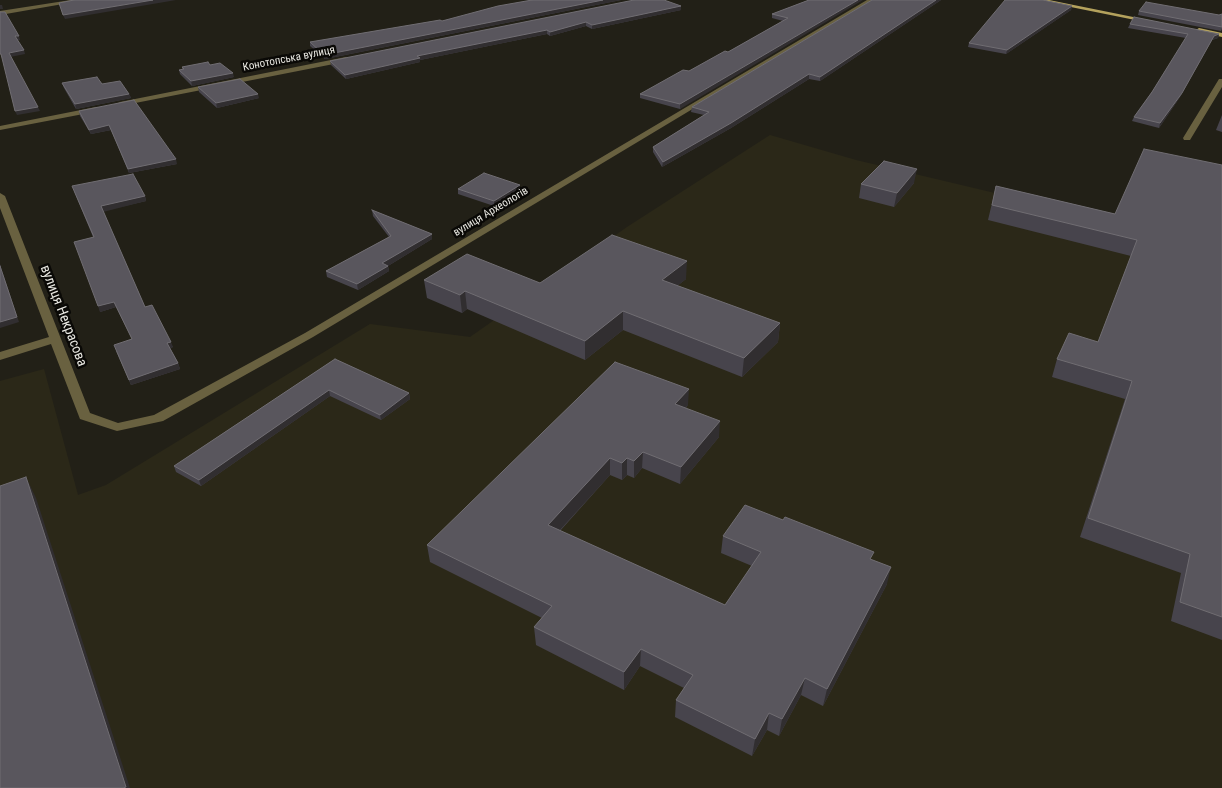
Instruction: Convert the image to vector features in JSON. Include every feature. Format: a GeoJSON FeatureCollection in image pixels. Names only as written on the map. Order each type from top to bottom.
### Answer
{"type":"FeatureCollection","features":[{"type":"Feature","properties":{"kind":"main road"},"geometry":{"type":"LineString","coordinates":[[1039,0],[1157,22]]}},
{"type":"Feature","properties":{"kind":"main road"},"geometry":{"type":"LineString","coordinates":[[1194,29],[1222,34]]}},
{"type":"Feature","properties":{"kind":"street"},"geometry":{"type":"LineString","coordinates":[[0,13],[83,0]]}},
{"type":"Feature","properties":{"kind":"street","name":"вулиця Археологів"},"geometry":{"type":"LineString","coordinates":[[117,427],[158,418],[309,335],[871,0]]}},
{"type":"Feature","properties":{"kind":"street","name":"Конотопська вулиця"},"geometry":{"type":"LineString","coordinates":[[116,105],[359,56]]}},
{"type":"Feature","properties":{"kind":"street"},"geometry":{"type":"LineString","coordinates":[[1187,138],[1222,81]]}},
{"type":"Feature","properties":{"kind":"street"},"geometry":{"type":"LineString","coordinates":[[0,128],[107,107]]}},
{"type":"Feature","properties":{"kind":"street","name":"вулиця Некрасова"},"geometry":{"type":"LineString","coordinates":[[0,196],[85,416],[117,427]]}},
{"type":"Feature","properties":{"kind":"street"},"geometry":{"type":"LineString","coordinates":[[0,356],[55,339]]}},
{"type":"Feature","properties":{"kind":"shaded area"},"geometry":{"type":"Polygon","coordinates":[[[770,135],[856,160],[1222,247],[1222,788],[0,788],[0,381],[44,369],[78,495],[106,485],[370,324],[470,337],[627,227],[770,135]]]}},
{"type":"Feature","properties":{"kind":"building"},"geometry":{"type":"Polygon","coordinates":[[[74,0],[153,0],[63,15],[59,3],[74,0]]]}},
{"type":"Feature","properties":{"kind":"building"},"geometry":{"type":"Polygon","coordinates":[[[532,0],[603,0],[324,55],[310,42],[442,21],[498,6],[532,0]]]}},
{"type":"Feature","properties":{"kind":"building"},"geometry":{"type":"Polygon","coordinates":[[[634,0],[664,0],[681,6],[592,25],[586,22],[550,32],[547,30],[417,56],[420,58],[345,75],[330,61],[634,0]]]}},
{"type":"Feature","properties":{"kind":"building"},"geometry":{"type":"Polygon","coordinates":[[[809,0],[858,0],[680,104],[640,94],[683,70],[689,71],[725,51],[728,52],[788,18],[772,14],[809,0]]]}},
{"type":"Feature","properties":{"kind":"building"},"geometry":{"type":"Polygon","coordinates":[[[872,0],[936,0],[820,77],[809,74],[731,123],[663,162],[653,147],[709,112],[692,107],[872,0]]]}},
{"type":"Feature","properties":{"kind":"building"},"geometry":{"type":"Polygon","coordinates":[[[1005,0],[1043,0],[1072,6],[1007,50],[969,43],[1005,0]]]}},
{"type":"Feature","properties":{"kind":"building"},"geometry":{"type":"Polygon","coordinates":[[[1146,2],[1222,14],[1222,27],[1139,11],[1146,2]]]}},
{"type":"Feature","properties":{"kind":"building"},"geometry":{"type":"Polygon","coordinates":[[[0,12],[5,12],[19,36],[15,36],[24,50],[9,53],[38,107],[15,111],[0,54],[0,12]]]}},
{"type":"Feature","properties":{"kind":"building"},"geometry":{"type":"Polygon","coordinates":[[[1134,17],[1219,34],[1214,36],[1182,93],[1160,123],[1134,117],[1188,34],[1130,24],[1134,17]]]}},
{"type":"Feature","properties":{"kind":"building"},"geometry":{"type":"Polygon","coordinates":[[[208,62],[210,65],[220,63],[233,73],[191,81],[179,70],[184,69],[182,67],[208,62]]]}},
{"type":"Feature","properties":{"kind":"building"},"geometry":{"type":"Polygon","coordinates":[[[97,77],[102,84],[120,81],[129,94],[75,104],[62,83],[97,77]]]}},
{"type":"Feature","properties":{"kind":"building"},"geometry":{"type":"Polygon","coordinates":[[[240,79],[258,94],[216,103],[198,87],[240,79]]]}},
{"type":"Feature","properties":{"kind":"building"},"geometry":{"type":"Polygon","coordinates":[[[134,100],[176,159],[128,169],[109,125],[89,130],[79,111],[134,100]]]}},
{"type":"Feature","properties":{"kind":"building"},"geometry":{"type":"Polygon","coordinates":[[[1144,149],[1222,165],[1222,617],[1180,602],[1190,554],[1088,518],[1132,381],[1057,359],[1069,333],[1098,342],[1137,240],[992,205],[996,186],[1115,214],[1144,149]]]}},
{"type":"Feature","properties":{"kind":"building"},"geometry":{"type":"Polygon","coordinates":[[[884,161],[917,169],[897,193],[861,184],[884,161]]]}},
{"type":"Feature","properties":{"kind":"building"},"geometry":{"type":"Polygon","coordinates":[[[484,173],[520,185],[494,201],[458,189],[484,173]]]}},
{"type":"Feature","properties":{"kind":"building"},"geometry":{"type":"Polygon","coordinates":[[[133,174],[145,196],[101,206],[145,307],[152,305],[171,342],[167,343],[178,363],[129,380],[114,345],[132,339],[114,302],[98,306],[74,242],[94,237],[72,186],[133,174]]]}},
{"type":"Feature","properties":{"kind":"building"},"geometry":{"type":"Polygon","coordinates":[[[372,210],[432,234],[382,263],[388,266],[357,284],[326,271],[391,236],[372,210]]]}},
{"type":"Feature","properties":{"kind":"building"},"geometry":{"type":"Polygon","coordinates":[[[612,235],[687,261],[662,280],[780,323],[744,358],[623,311],[585,341],[465,291],[460,295],[424,280],[467,254],[540,283],[612,235]]]}},
{"type":"Feature","properties":{"kind":"building"},"geometry":{"type":"Polygon","coordinates":[[[0,266],[17,317],[0,322],[0,266]]]}},
{"type":"Feature","properties":{"kind":"building"},"geometry":{"type":"Polygon","coordinates":[[[335,359],[409,393],[380,415],[329,390],[199,480],[174,466],[335,359]]]}},
{"type":"Feature","properties":{"kind":"building"},"geometry":{"type":"Polygon","coordinates":[[[615,362],[689,389],[675,404],[720,421],[681,467],[643,452],[634,461],[627,458],[622,463],[610,458],[548,525],[725,605],[761,552],[723,536],[745,505],[783,520],[785,517],[874,552],[870,559],[891,567],[827,689],[805,678],[782,719],[769,713],[755,739],[676,700],[693,675],[641,649],[624,672],[534,627],[552,606],[427,545],[615,362]]]}},
{"type":"Feature","properties":{"kind":"building"},"geometry":{"type":"Polygon","coordinates":[[[26,477],[126,787],[123,788],[0,788],[0,486],[26,477]]]}}]}
